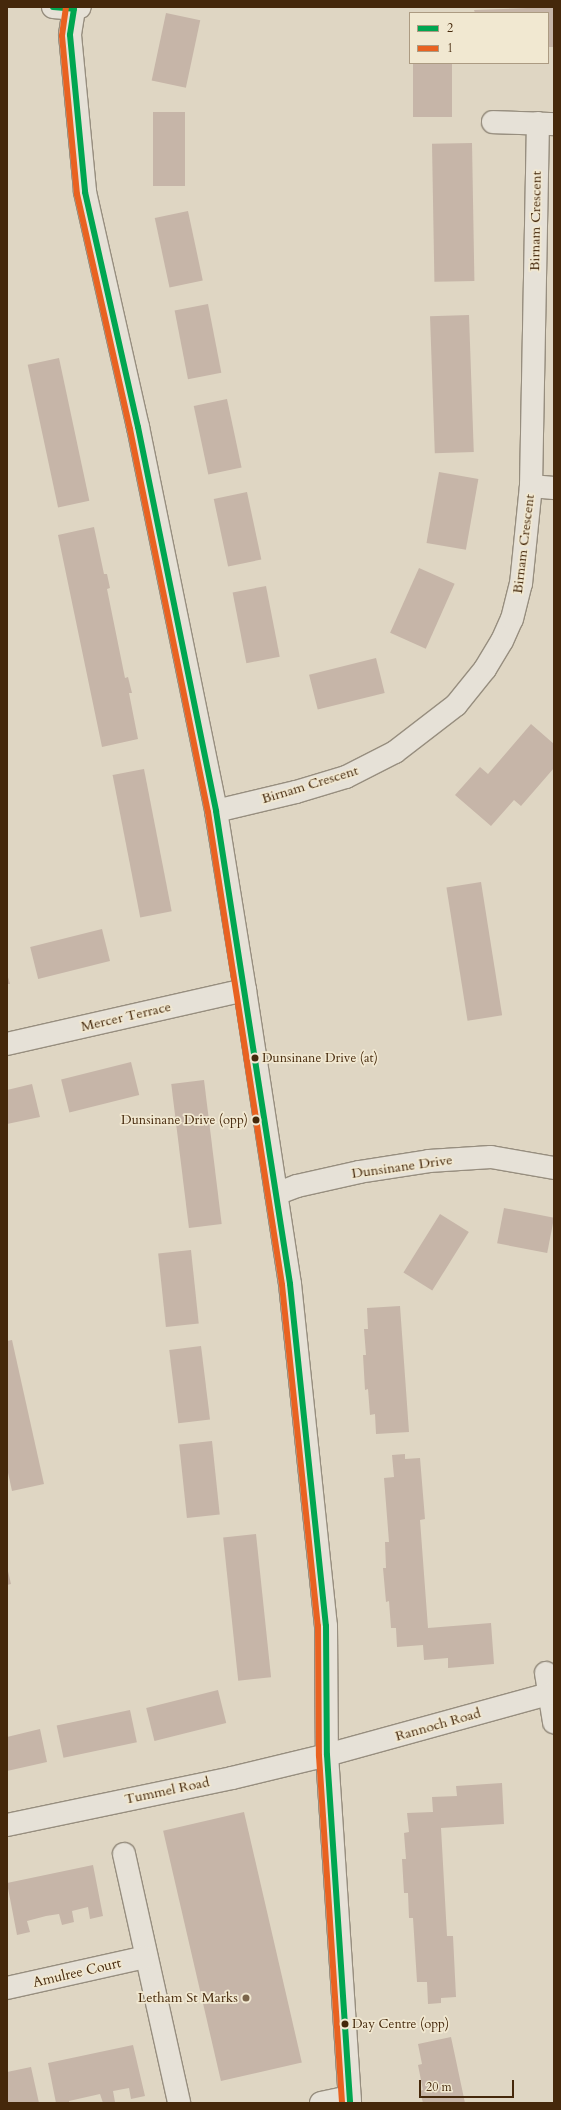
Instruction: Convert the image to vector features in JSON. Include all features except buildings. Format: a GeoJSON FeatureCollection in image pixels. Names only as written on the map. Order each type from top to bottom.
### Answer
{"type":"FeatureCollection","features":[{"type":"Feature","properties":{"kind":"street"},"geometry":{"type":"LineString","coordinates":[[69,8],[70,35],[85,192],[138,427],[216,811],[246,990],[290,1284],[326,1626],[327,1755],[349,2100],[322,2103]]}},
{"type":"Feature","properties":{"kind":"street","name":"Birnam Crescent"},"geometry":{"type":"LineString","coordinates":[[216,811],[296,792],[346,777],[395,752],[456,705],[485,669],[502,641],[512,618],[521,584],[531,486],[546,123],[493,122]]}},
{"type":"Feature","properties":{"kind":"street"},"geometry":{"type":"LineString","coordinates":[[531,486],[554,488]]}},
{"type":"Feature","properties":{"kind":"street","name":"Mercer Terrace"},"geometry":{"type":"LineString","coordinates":[[7,1044],[246,990]]}},
{"type":"Feature","properties":{"kind":"street","name":"Dunsinane Drive"},"geometry":{"type":"LineString","coordinates":[[276,1194],[297,1186],[359,1172],[429,1161],[490,1157],[554,1168]]}},
{"type":"Feature","properties":{"kind":"street","name":"Rannoch Road"},"geometry":{"type":"LineString","coordinates":[[327,1755],[547,1684],[554,1722]]}},
{"type":"Feature","properties":{"kind":"street","name":"Tummel Road"},"geometry":{"type":"LineString","coordinates":[[7,1825],[232,1778],[327,1755]]}},
{"type":"Feature","properties":{"kind":"street"},"geometry":{"type":"LineString","coordinates":[[124,1854],[178,2103]]}},
{"type":"Feature","properties":{"kind":"street","name":"Amulree Court"},"geometry":{"type":"LineString","coordinates":[[7,1988],[146,1957]]}},
{"type":"Feature","properties":{"kind":"transit line","name":"2"},"geometry":{"type":"LineString","coordinates":[[53,7],[74,9],[70,35],[85,192],[138,427],[216,811],[290,1284],[326,1626],[327,1755],[350,2103]]}},
{"type":"Feature","properties":{"kind":"transit line","name":"1"},"geometry":{"type":"LineString","coordinates":[[66,7],[62,36],[77,194],[130,429],[208,812],[282,1285],[318,1626],[319,1756],[342,2103]]}},
{"type":"Feature","properties":{"kind":"place","name":"Dunsinane Drive (at)"},"geometry":{"type":"Point","coordinates":[255,1058]}},
{"type":"Feature","properties":{"kind":"place","name":"Dunsinane Drive (opp)"},"geometry":{"type":"Point","coordinates":[256,1120]}},
{"type":"Feature","properties":{"kind":"place","name":"Letham St Marks"},"geometry":{"type":"Point","coordinates":[246,1998]}},
{"type":"Feature","properties":{"kind":"place","name":"Day Centre (opp)"},"geometry":{"type":"Point","coordinates":[345,2024]}}]}
